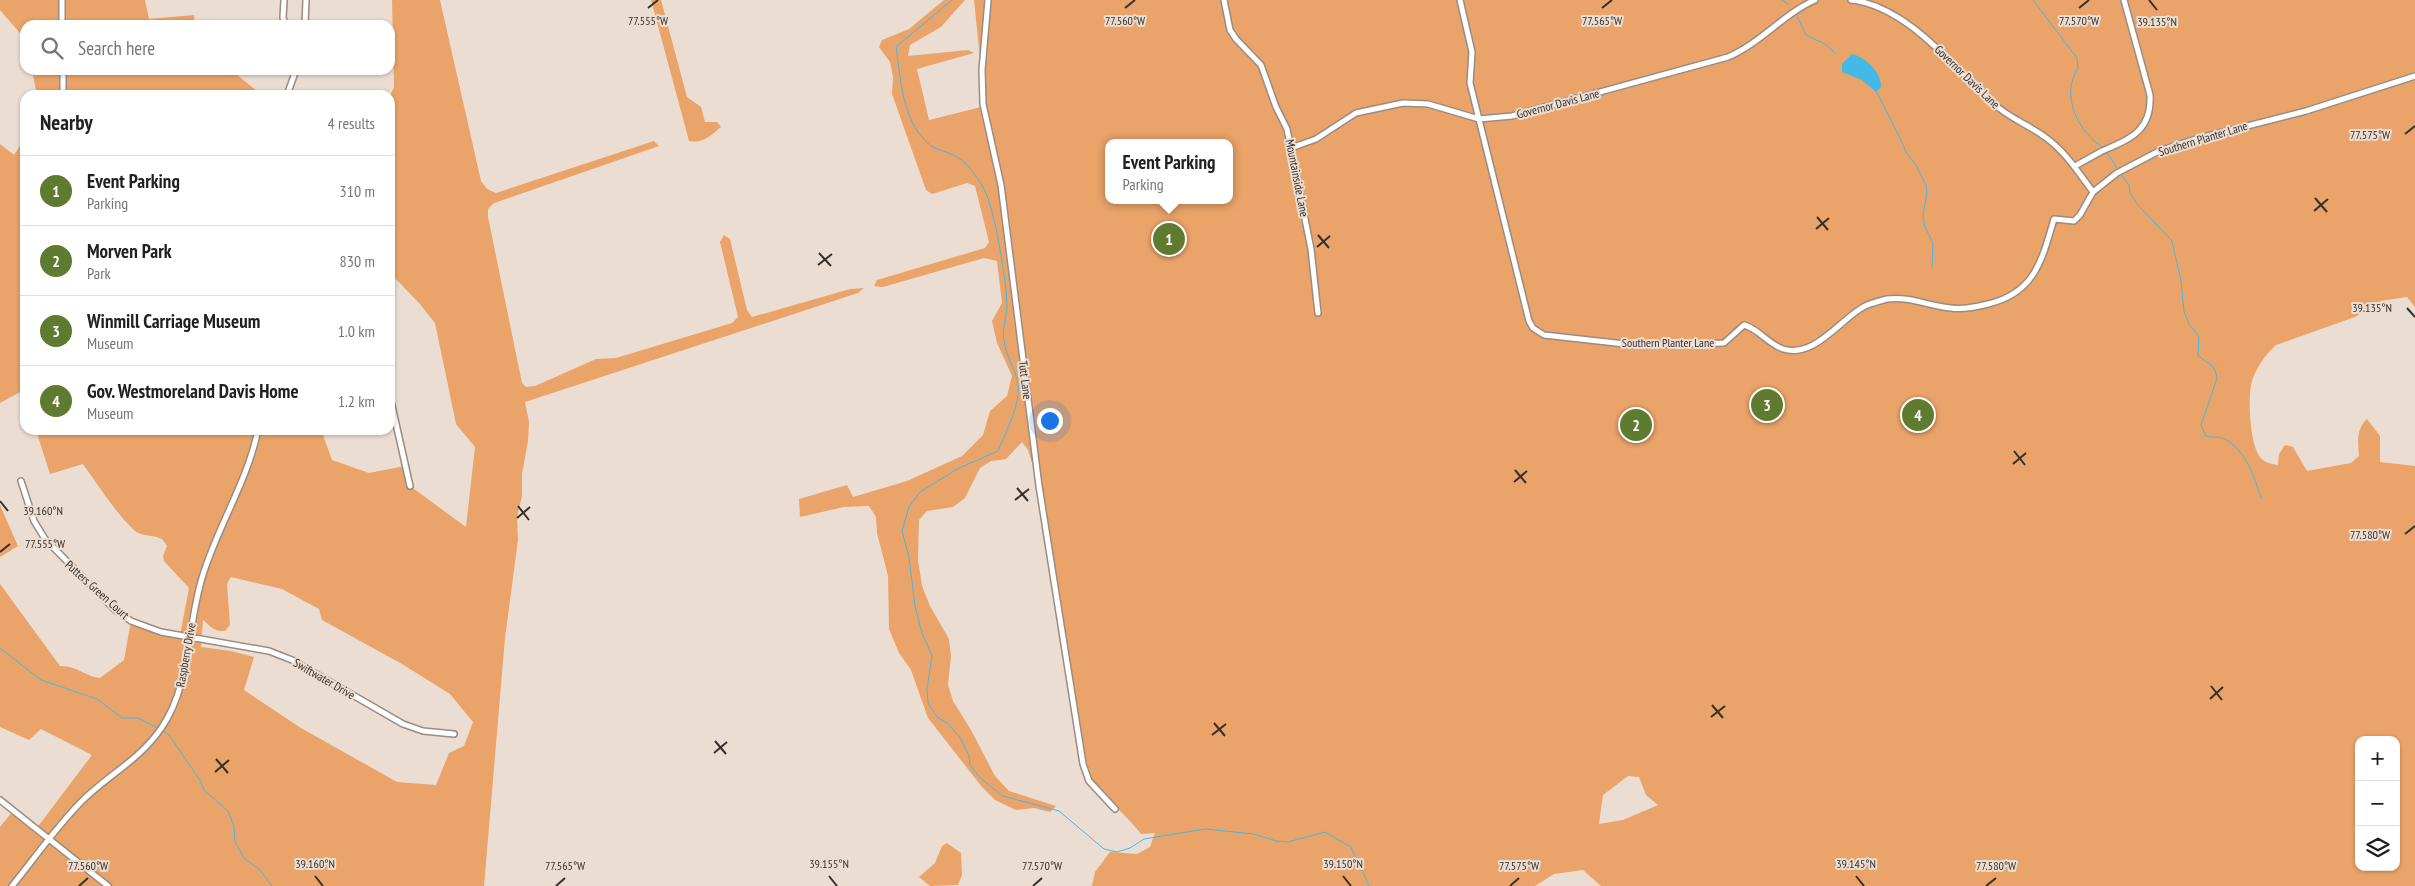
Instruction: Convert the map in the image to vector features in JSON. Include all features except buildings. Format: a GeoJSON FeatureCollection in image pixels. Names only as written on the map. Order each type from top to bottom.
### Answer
{"type":"FeatureCollection","features":[{"type":"Feature","properties":{"kind":"street"},"geometry":{"type":"LineString","coordinates":[[62,0],[62,20]]}},
{"type":"Feature","properties":{"kind":"street"},"geometry":{"type":"LineString","coordinates":[[284,0],[284,20]]}},
{"type":"Feature","properties":{"kind":"street"},"geometry":{"type":"LineString","coordinates":[[306,0],[306,20]]}},
{"type":"Feature","properties":{"kind":"street","name":"Tutt Lane"},"geometry":{"type":"LineString","coordinates":[[988,0],[982,70],[983,104],[1001,185],[1022,363],[1059,625],[1083,764],[1089,781],[1115,809]]}},
{"type":"Feature","properties":{"kind":"street","name":"Mountainside Lane"},"geometry":{"type":"LineString","coordinates":[[1224,0],[1232,34],[1261,65],[1292,148],[1310,249],[1318,313]]}},
{"type":"Feature","properties":{"kind":"street","name":"Southern Planter Lane"},"geometry":{"type":"LineString","coordinates":[[1460,0],[1472,52],[1470,84],[1526,315],[1533,328],[1544,335],[1634,345],[1681,342],[1715,344],[1730,339],[1744,325],[1752,328],[1782,349],[1793,349],[1804,347],[1820,340],[1864,307],[1888,299],[1922,301],[1950,308],[1963,309],[1993,303],[2018,291],[2034,276],[2043,258],[2054,219],[2074,221],[2093,192],[2118,172],[2159,151],[2196,139],[2306,110],[2415,76]]}},
{"type":"Feature","properties":{"kind":"street","name":"Governor Davis Lane"},"geometry":{"type":"LineString","coordinates":[[1292,148],[1316,140],[1356,113],[1403,103],[1428,104],[1479,119],[1529,113],[1728,57],[1747,47],[1784,17],[1815,0]]}},
{"type":"Feature","properties":{"kind":"street","name":"Governor Davis Lane"},"geometry":{"type":"LineString","coordinates":[[1851,0],[1862,1],[1881,8],[1926,38],[1953,62],[1994,104],[2018,122],[2045,137],[2070,159],[2093,192]]}},
{"type":"Feature","properties":{"kind":"street"},"geometry":{"type":"LineString","coordinates":[[2074,166],[2130,139],[2148,118],[2151,107],[2150,95],[2124,0]]}},
{"type":"Feature","properties":{"kind":"street"},"geometry":{"type":"LineString","coordinates":[[63,75],[63,90]]}},
{"type":"Feature","properties":{"kind":"street"},"geometry":{"type":"LineString","coordinates":[[289,90],[294,75]]}},
{"type":"Feature","properties":{"kind":"street"},"geometry":{"type":"LineString","coordinates":[[395,419],[410,486]]}},
{"type":"Feature","properties":{"kind":"street","name":"Raspberry Drive"},"geometry":{"type":"LineString","coordinates":[[12,886],[82,801],[134,759],[163,726],[180,690],[197,595],[207,561],[244,477],[257,435]]}},
{"type":"Feature","properties":{"kind":"street","name":"Putters Green Court"},"geometry":{"type":"LineString","coordinates":[[21,481],[34,521],[44,539],[114,609],[142,626],[189,637]]}},
{"type":"Feature","properties":{"kind":"street","name":"Swiftwater Drive"},"geometry":{"type":"LineString","coordinates":[[189,637],[269,651],[292,660],[403,724],[423,731],[454,734]]}},
{"type":"Feature","properties":{"kind":"street"},"geometry":{"type":"LineString","coordinates":[[0,800],[108,886]]}},
{"type":"Feature","properties":{"kind":"shaded area"},"geometry":{"type":"Polygon","coordinates":[[[0,0],[145,0],[149,19],[194,15],[194,20],[20,20],[20,33],[0,10],[0,0]]]}},
{"type":"Feature","properties":{"kind":"shaded area"},"geometry":{"type":"Polygon","coordinates":[[[392,0],[440,0],[481,181],[487,189],[496,193],[654,141],[659,146],[494,203],[488,209],[488,217],[522,383],[526,387],[535,386],[596,359],[616,358],[732,323],[738,317],[720,242],[724,235],[730,239],[747,310],[752,317],[850,289],[864,288],[858,293],[525,402],[529,422],[528,441],[522,474],[522,496],[517,517],[518,540],[505,638],[484,886],[0,886],[0,827],[13,811],[36,829],[92,755],[41,729],[29,740],[0,727],[0,584],[60,666],[71,667],[90,676],[100,678],[124,660],[131,621],[180,635],[189,588],[164,561],[163,556],[167,546],[164,541],[157,537],[143,535],[134,530],[113,507],[83,464],[50,474],[38,435],[323,435],[332,460],[369,473],[405,466],[410,486],[466,527],[475,447],[456,424],[435,323],[395,278],[395,90],[393,90],[395,75],[395,20],[392,20],[392,0]],[[231,577],[227,584],[230,625],[225,631],[218,631],[203,620],[201,647],[231,651],[254,657],[244,690],[301,728],[397,782],[436,785],[449,753],[464,746],[473,722],[450,694],[402,664],[322,620],[319,609],[282,589],[231,577]]]}},
{"type":"Feature","properties":{"kind":"shaded area"},"geometry":{"type":"Polygon","coordinates":[[[651,0],[661,0],[687,97],[701,107],[705,122],[717,122],[721,127],[703,140],[689,141],[651,0]]]}},
{"type":"Feature","properties":{"kind":"shaded area"},"geometry":{"type":"Polygon","coordinates":[[[944,0],[965,0],[941,27],[910,45],[908,56],[968,50],[974,53],[917,69],[929,120],[985,106],[974,0],[2415,0],[2415,307],[2407,297],[2380,301],[2380,307],[2370,308],[2355,317],[2276,345],[2257,368],[2251,385],[2250,420],[2255,447],[2260,457],[2272,464],[2278,465],[2279,454],[2285,445],[2293,447],[2307,471],[2351,463],[2359,456],[2359,431],[2367,419],[2380,436],[2380,462],[2415,466],[2415,886],[1601,886],[1583,870],[1554,874],[1535,886],[1092,886],[1095,872],[1110,852],[1137,854],[1150,847],[1155,833],[1141,834],[1089,776],[1039,486],[1028,450],[1022,442],[1006,459],[991,461],[980,468],[965,498],[953,507],[927,511],[919,520],[918,560],[922,586],[930,606],[949,639],[951,656],[948,685],[953,701],[971,730],[995,776],[1009,791],[1056,806],[1050,812],[1034,808],[1016,810],[995,800],[982,787],[928,718],[911,670],[899,653],[889,629],[888,576],[877,533],[876,517],[869,506],[844,507],[800,517],[799,499],[847,485],[853,497],[907,481],[962,456],[983,435],[990,411],[1007,396],[1012,376],[997,343],[992,321],[1002,303],[997,261],[984,258],[883,287],[874,286],[877,280],[985,248],[989,242],[975,186],[967,183],[932,194],[926,190],[892,94],[893,77],[890,62],[879,47],[882,40],[909,29],[944,0]],[[1628,776],[1603,795],[1599,824],[1623,820],[1658,805],[1646,795],[1639,777],[1628,776]]]}},
{"type":"Feature","properties":{"kind":"shaded area"},"geometry":{"type":"Polygon","coordinates":[[[33,75],[237,75],[256,90],[36,90],[33,75]]]}},
{"type":"Feature","properties":{"kind":"shaded area"},"geometry":{"type":"Polygon","coordinates":[[[0,144],[14,155],[20,146],[20,392],[0,403],[0,144]]]}},
{"type":"Feature","properties":{"kind":"shaded area"},"geometry":{"type":"Polygon","coordinates":[[[0,505],[18,546],[0,557],[0,505]]]}},
{"type":"Feature","properties":{"kind":"shaded area"},"geometry":{"type":"Polygon","coordinates":[[[947,843],[961,853],[962,875],[958,885],[930,886],[919,877],[935,863],[942,846],[947,843]]]}},
{"type":"Feature","properties":{"kind":"water"},"geometry":{"type":"Polygon","coordinates":[[[1852,54],[1863,58],[1876,71],[1881,87],[1876,92],[1862,80],[1842,72],[1842,64],[1852,54]]]}},
{"type":"Feature","properties":{"kind":"waterway"},"geometry":{"type":"LineString","coordinates":[[952,0],[896,47],[904,100],[908,113],[921,136],[930,145],[956,157],[966,164],[978,178],[988,199],[1000,247],[1005,282],[1007,307],[1004,328],[1005,348],[1017,380],[1018,395],[1015,409],[998,451],[959,468],[920,492],[909,507],[902,531],[909,557],[915,606],[922,633],[932,656],[927,688],[928,703],[938,718],[946,722],[960,737],[969,756],[970,765],[980,778],[1003,796],[1059,811],[1104,849],[1117,852],[1130,848],[1144,839],[1205,829],[1254,834],[1276,841],[1288,842],[1325,832],[1351,847],[1369,886]]}},
{"type":"Feature","properties":{"kind":"waterway"},"geometry":{"type":"LineString","coordinates":[[1782,0],[1788,4]]}},
{"type":"Feature","properties":{"kind":"waterway"},"geometry":{"type":"LineString","coordinates":[[2033,0],[2077,58],[2078,68],[2071,90],[2074,112],[2086,133],[2104,148]]}},
{"type":"Feature","properties":{"kind":"waterway"},"geometry":{"type":"LineString","coordinates":[[1797,16],[1806,35],[1825,44],[1835,53]]}},
{"type":"Feature","properties":{"kind":"waterway"},"geometry":{"type":"LineString","coordinates":[[1876,91],[1906,152],[1916,165],[1926,185],[1927,192],[1923,216],[1925,227],[1933,243],[1932,268]]}},
{"type":"Feature","properties":{"kind":"waterway"},"geometry":{"type":"LineString","coordinates":[[2107,153],[2118,170]]}},
{"type":"Feature","properties":{"kind":"waterway"},"geometry":{"type":"LineString","coordinates":[[2120,173],[2129,185],[2130,193],[2137,204],[2172,241],[2181,281],[2184,312],[2189,324],[2199,336],[2198,355],[2212,366],[2216,373],[2217,378],[2201,425],[2206,436],[2225,439],[2239,451],[2249,466],[2261,498]]}},
{"type":"Feature","properties":{"kind":"waterway"},"geometry":{"type":"LineString","coordinates":[[0,648],[41,680],[97,699],[122,718],[138,718],[160,729]]}},
{"type":"Feature","properties":{"kind":"waterway"},"geometry":{"type":"LineString","coordinates":[[163,731],[169,735],[200,780],[204,790],[228,811],[234,826],[235,842],[244,858],[260,870],[272,886]]}},
{"type":"Feature","properties":{"kind":"place","name":"Event Parking"},"geometry":{"type":"Point","coordinates":[1169,239]}},
{"type":"Feature","properties":{"kind":"place","name":"Winmill Carriage Museum"},"geometry":{"type":"Point","coordinates":[1767,405]}},
{"type":"Feature","properties":{"kind":"place","name":"Gov. Westmoreland Davis Home"},"geometry":{"type":"Point","coordinates":[1918,415]}},
{"type":"Feature","properties":{"kind":"place","name":"Morven Park"},"geometry":{"type":"Point","coordinates":[1636,425]}}]}
